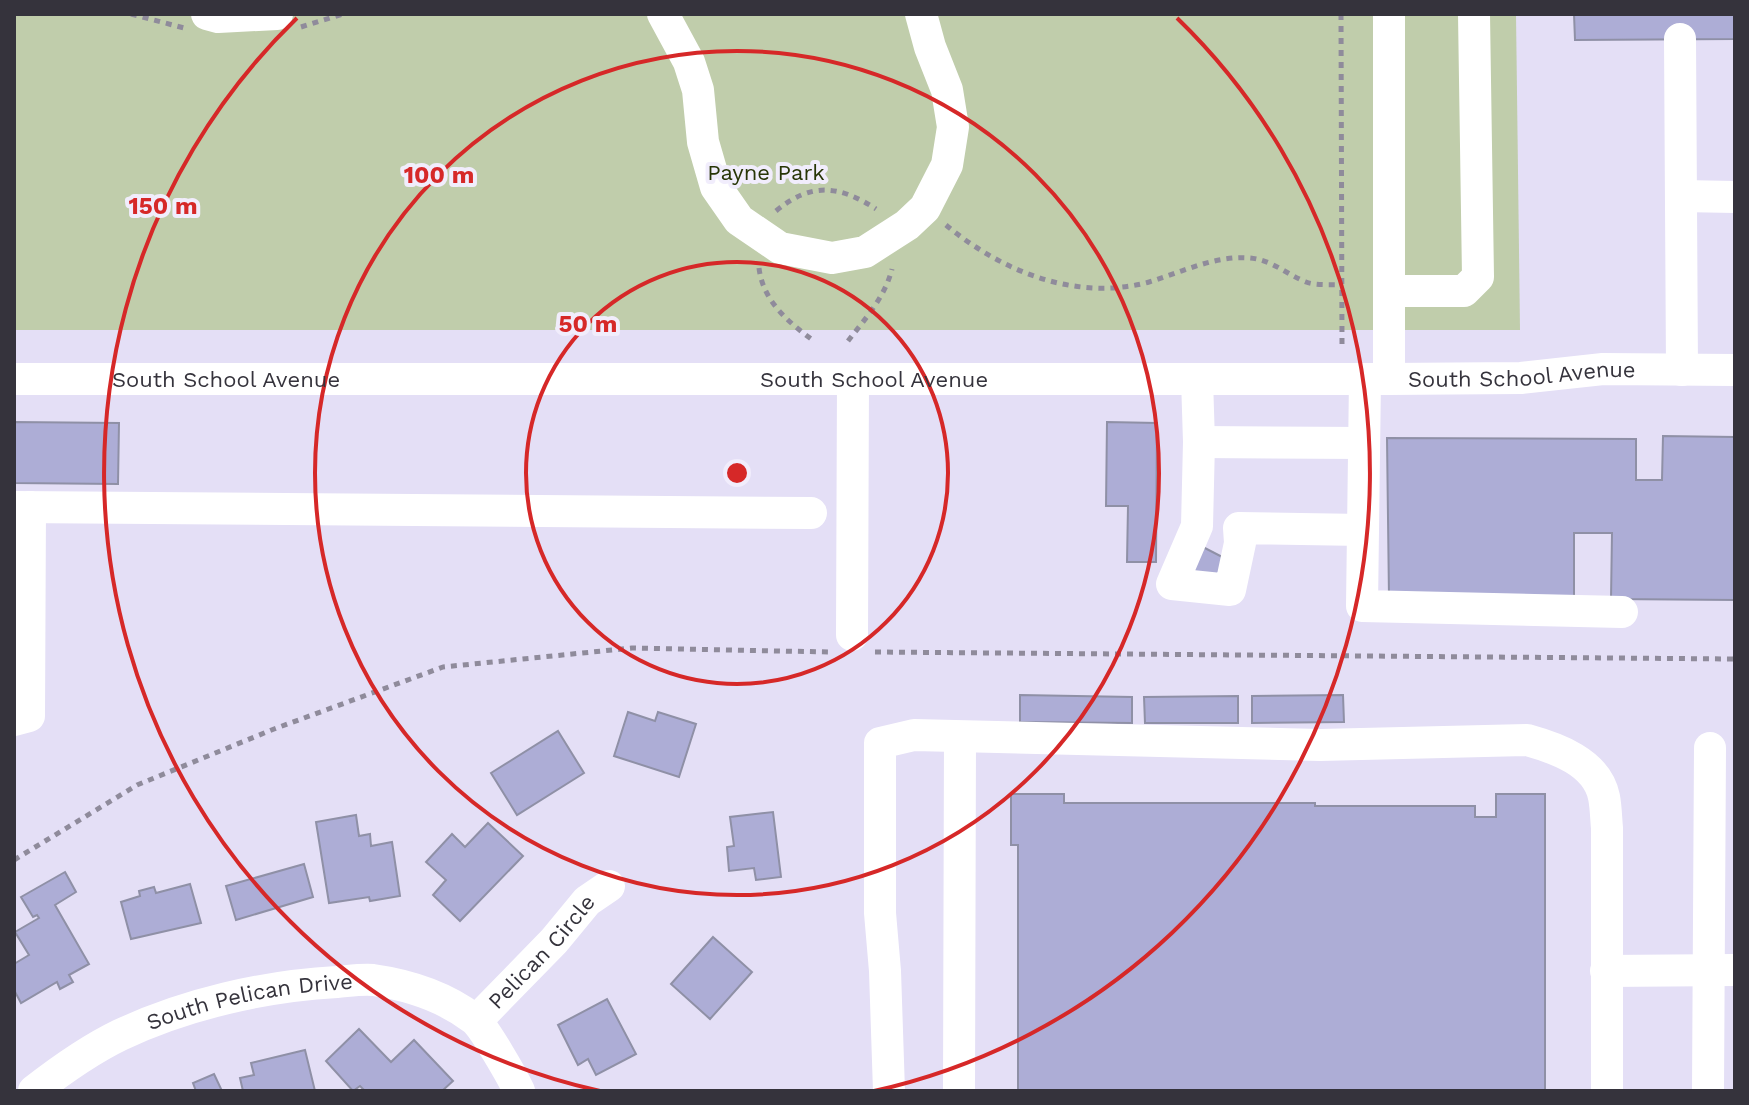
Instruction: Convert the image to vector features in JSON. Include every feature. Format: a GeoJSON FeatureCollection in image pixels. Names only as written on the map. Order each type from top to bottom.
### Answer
{"type":"FeatureCollection","features":[{"type":"Feature","properties":{"kind":"street"},"geometry":{"type":"LineString","coordinates":[[207,14],[218,17],[277,14]]}},
{"type":"Feature","properties":{"kind":"street"},"geometry":{"type":"LineString","coordinates":[[663,14],[689,62],[698,90],[703,142],[716,187],[739,220],[780,248],[832,258],[865,252],[907,225],[925,208],[947,165],[953,127],[947,90],[921,14]]}},
{"type":"Feature","properties":{"kind":"street"},"geometry":{"type":"LineString","coordinates":[[1389,14],[1389,291],[1377,379],[1364,443],[1362,606],[1622,612]]}},
{"type":"Feature","properties":{"kind":"street"},"geometry":{"type":"LineString","coordinates":[[1389,291],[1464,291],[1478,277],[1474,14]]}},
{"type":"Feature","properties":{"kind":"street"},"geometry":{"type":"LineString","coordinates":[[1680,39],[1682,370]]}},
{"type":"Feature","properties":{"kind":"street"},"geometry":{"type":"LineString","coordinates":[[1681,196],[1735,197]]}},
{"type":"Feature","properties":{"kind":"street","name":"South School Avenue"},"geometry":{"type":"LineString","coordinates":[[14,379],[1377,379],[1521,378],[1603,369],[1735,370]]}},
{"type":"Feature","properties":{"kind":"street"},"geometry":{"type":"LineString","coordinates":[[1197,379],[1197,526],[1172,584],[1230,590],[1240,543],[1239,528]]}},
{"type":"Feature","properties":{"kind":"street"},"geometry":{"type":"LineString","coordinates":[[850,646],[853,380]]}},
{"type":"Feature","properties":{"kind":"street"},"geometry":{"type":"LineString","coordinates":[[1199,442],[1364,443]]}},
{"type":"Feature","properties":{"kind":"street"},"geometry":{"type":"LineString","coordinates":[[22,718],[22,507],[811,513]]}},
{"type":"Feature","properties":{"kind":"street"},"geometry":{"type":"LineString","coordinates":[[1197,526],[1363,530]]}},
{"type":"Feature","properties":{"kind":"street"},"geometry":{"type":"LineString","coordinates":[[889,1091],[880,913],[880,743],[914,735],[1320,745],[1527,740],[1554,748],[1588,768],[1604,794],[1607,828],[1607,1091]]}},
{"type":"Feature","properties":{"kind":"street"},"geometry":{"type":"LineString","coordinates":[[959,1091],[960,737]]}},
{"type":"Feature","properties":{"kind":"street"},"geometry":{"type":"LineString","coordinates":[[1708,1091],[1722,970],[1710,748]]}},
{"type":"Feature","properties":{"kind":"street","name":"Pelican Circle"},"geometry":{"type":"LineString","coordinates":[[477,1020],[554,941],[587,901],[609,886]]}},
{"type":"Feature","properties":{"kind":"street"},"geometry":{"type":"LineString","coordinates":[[1606,971],[1722,970]]}},
{"type":"Feature","properties":{"kind":"street","name":"South Pelican Drive"},"geometry":{"type":"LineString","coordinates":[[34,1091],[86,1053],[121,1035],[202,1005],[260,992],[319,983],[370,980],[428,993],[477,1020]]}},
{"type":"Feature","properties":{"kind":"street"},"geometry":{"type":"LineString","coordinates":[[477,1020],[519,1091]]}},
{"type":"Feature","properties":{"kind":"path"},"geometry":{"type":"LineString","coordinates":[[1341,14],[1342,344]]}},
{"type":"Feature","properties":{"kind":"path"},"geometry":{"type":"LineString","coordinates":[[768,218],[790,199],[823,189],[848,194],[887,217]]}},
{"type":"Feature","properties":{"kind":"path"},"geometry":{"type":"LineString","coordinates":[[925,208],[969,245],[1004,266],[1056,284],[1113,288],[1145,283],[1223,258],[1252,258],[1276,265],[1308,283],[1342,285]]}},
{"type":"Feature","properties":{"kind":"path"},"geometry":{"type":"LineString","coordinates":[[848,341],[878,302],[889,281],[895,257]]}},
{"type":"Feature","properties":{"kind":"path"},"geometry":{"type":"LineString","coordinates":[[758,259],[761,283],[775,306],[792,325],[814,341]]}},
{"type":"Feature","properties":{"kind":"path"},"geometry":{"type":"LineString","coordinates":[[14,860],[137,785],[274,729],[443,667],[632,648],[850,646],[1735,659]]}},
{"type":"Feature","properties":{"kind":"green space","name":"Payne Park"},"geometry":{"type":"Polygon","coordinates":[[[14,14],[1516,14],[1520,330],[14,330],[14,14]]]}},
{"type":"Feature","properties":{"kind":"building"},"geometry":{"type":"Polygon","coordinates":[[[1574,14],[1735,14],[1735,39],[1575,40],[1574,14]]]}},
{"type":"Feature","properties":{"kind":"building"},"geometry":{"type":"Polygon","coordinates":[[[14,422],[119,423],[118,484],[14,483],[14,422]]]}},
{"type":"Feature","properties":{"kind":"building"},"geometry":{"type":"Polygon","coordinates":[[[1107,422],[1157,423],[1156,562],[1127,562],[1128,506],[1106,506],[1107,422]]]}},
{"type":"Feature","properties":{"kind":"building"},"geometry":{"type":"Polygon","coordinates":[[[1663,436],[1735,437],[1735,600],[1611,599],[1612,533],[1574,533],[1574,599],[1389,598],[1387,438],[1636,439],[1636,480],[1662,480],[1663,436]]]}},
{"type":"Feature","properties":{"kind":"building"},"geometry":{"type":"Polygon","coordinates":[[[1199,545],[1232,562],[1220,587],[1186,571],[1199,545]]]}},
{"type":"Feature","properties":{"kind":"building"},"geometry":{"type":"Polygon","coordinates":[[[1020,695],[1132,697],[1132,723],[1020,722],[1020,695]]]}},
{"type":"Feature","properties":{"kind":"building"},"geometry":{"type":"Polygon","coordinates":[[[1343,695],[1344,722],[1252,723],[1252,696],[1343,695]]]}},
{"type":"Feature","properties":{"kind":"building"},"geometry":{"type":"Polygon","coordinates":[[[1238,696],[1238,723],[1145,723],[1144,697],[1238,696]]]}},
{"type":"Feature","properties":{"kind":"building"},"geometry":{"type":"Polygon","coordinates":[[[628,712],[655,721],[658,712],[696,724],[679,777],[614,756],[628,712]]]}},
{"type":"Feature","properties":{"kind":"building"},"geometry":{"type":"Polygon","coordinates":[[[558,731],[584,773],[517,815],[491,773],[558,731]]]}},
{"type":"Feature","properties":{"kind":"building"},"geometry":{"type":"Polygon","coordinates":[[[1011,794],[1064,794],[1064,803],[1475,806],[1475,817],[1496,817],[1496,794],[1545,794],[1545,1091],[1018,1091],[1018,845],[1011,845],[1011,794]]]}},
{"type":"Feature","properties":{"kind":"building"},"geometry":{"type":"Polygon","coordinates":[[[773,812],[781,877],[756,880],[754,868],[729,871],[727,847],[734,846],[730,817],[773,812]]]}},
{"type":"Feature","properties":{"kind":"building"},"geometry":{"type":"Polygon","coordinates":[[[356,815],[359,836],[370,834],[371,846],[392,842],[400,896],[329,903],[316,822],[356,815]]]}},
{"type":"Feature","properties":{"kind":"building"},"geometry":{"type":"Polygon","coordinates":[[[488,823],[523,856],[460,921],[433,895],[446,880],[426,862],[452,834],[465,847],[488,823]]]}},
{"type":"Feature","properties":{"kind":"building"},"geometry":{"type":"Polygon","coordinates":[[[304,864],[313,897],[236,920],[226,886],[304,864]]]}},
{"type":"Feature","properties":{"kind":"building"},"geometry":{"type":"Polygon","coordinates":[[[65,872],[76,892],[55,905],[89,964],[69,975],[73,982],[60,989],[57,982],[21,1003],[14,990],[14,964],[29,955],[15,932],[39,918],[37,915],[33,917],[21,897],[65,872]]]}},
{"type":"Feature","properties":{"kind":"building"},"geometry":{"type":"Polygon","coordinates":[[[190,884],[201,923],[131,939],[121,902],[140,896],[139,891],[154,887],[156,893],[190,884]]]}},
{"type":"Feature","properties":{"kind":"building"},"geometry":{"type":"Polygon","coordinates":[[[713,937],[752,972],[710,1019],[671,984],[713,937]]]}},
{"type":"Feature","properties":{"kind":"building"},"geometry":{"type":"Polygon","coordinates":[[[607,999],[636,1054],[596,1075],[588,1059],[578,1065],[558,1025],[607,999]]]}},
{"type":"Feature","properties":{"kind":"building"},"geometry":{"type":"Polygon","coordinates":[[[359,1029],[391,1062],[414,1040],[453,1081],[442,1091],[365,1091],[360,1086],[353,1091],[326,1061],[359,1029]]]}},
{"type":"Feature","properties":{"kind":"building"},"geometry":{"type":"Polygon","coordinates":[[[305,1050],[315,1091],[243,1091],[240,1078],[254,1075],[251,1063],[305,1050]]]}},
{"type":"Feature","properties":{"kind":"building"},"geometry":{"type":"Polygon","coordinates":[[[214,1074],[222,1091],[196,1091],[193,1083],[214,1074]]]}}]}
